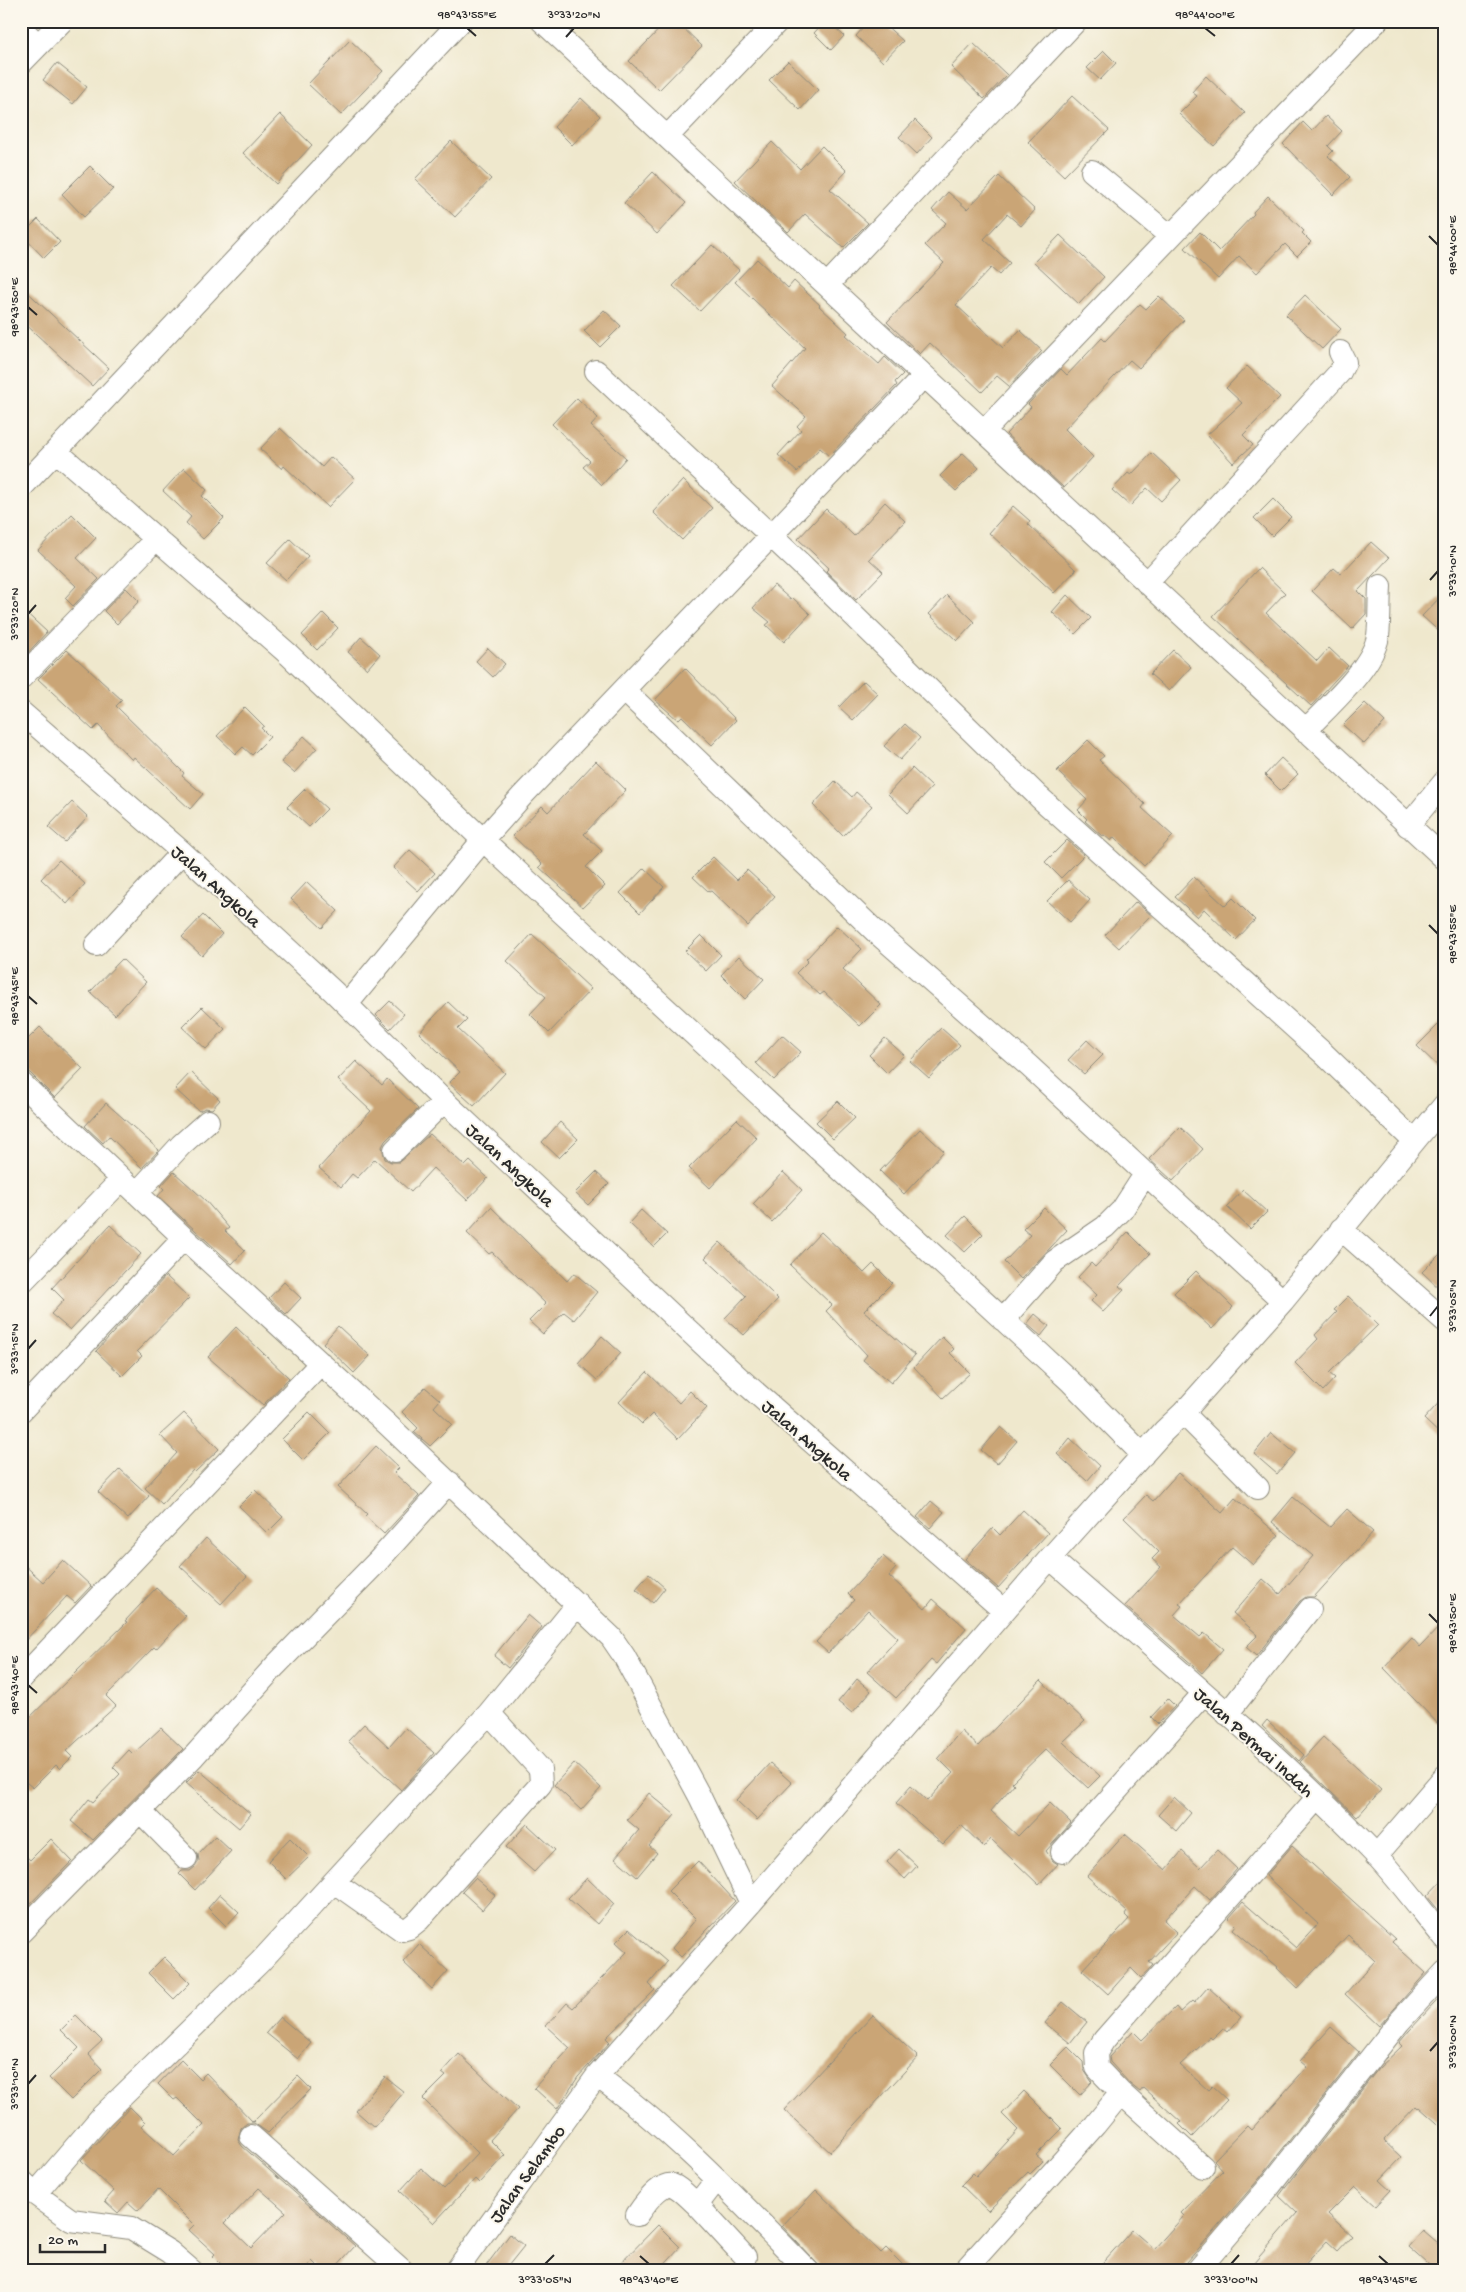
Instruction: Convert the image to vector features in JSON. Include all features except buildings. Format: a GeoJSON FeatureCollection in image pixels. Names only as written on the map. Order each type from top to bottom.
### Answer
{"type":"FeatureCollection","features":[{"type":"Feature","properties":{"kind":"street"},"geometry":{"type":"LineString","coordinates":[[21,63],[62,21]]}},
{"type":"Feature","properties":{"kind":"street"},"geometry":{"type":"LineString","coordinates":[[21,488],[57,452],[461,21]]}},
{"type":"Feature","properties":{"kind":"street"},"geometry":{"type":"LineString","coordinates":[[542,21],[1445,859]]}},
{"type":"Feature","properties":{"kind":"street"},"geometry":{"type":"LineString","coordinates":[[667,137],[778,21]]}},
{"type":"Feature","properties":{"kind":"street"},"geometry":{"type":"LineString","coordinates":[[827,286],[1076,21]]}},
{"type":"Feature","properties":{"kind":"street"},"geometry":{"type":"LineString","coordinates":[[984,431],[1377,21]]}},
{"type":"Feature","properties":{"kind":"street"},"geometry":{"type":"LineString","coordinates":[[21,28],[38,45]]}},
{"type":"Feature","properties":{"kind":"street"},"geometry":{"type":"LineString","coordinates":[[1092,171],[1170,236]]}},
{"type":"Feature","properties":{"kind":"street"},"geometry":{"type":"LineString","coordinates":[[1147,583],[1340,372],[1345,362],[1340,352]]}},
{"type":"Feature","properties":{"kind":"street"},"geometry":{"type":"LineString","coordinates":[[596,371],[772,537],[1039,797],[1323,1053],[1414,1141]]}},
{"type":"Feature","properties":{"kind":"street"},"geometry":{"type":"LineString","coordinates":[[347,1004],[483,840],[924,376]]}},
{"type":"Feature","properties":{"kind":"street"},"geometry":{"type":"LineString","coordinates":[[57,452],[286,652],[483,840],[1071,1382],[1143,1455]]}},
{"type":"Feature","properties":{"kind":"street"},"geometry":{"type":"LineString","coordinates":[[21,678],[156,539]]}},
{"type":"Feature","properties":{"kind":"street"},"geometry":{"type":"LineString","coordinates":[[1305,731],[1352,679],[1372,650],[1378,638],[1380,586]]}},
{"type":"Feature","properties":{"kind":"street"},"geometry":{"type":"LineString","coordinates":[[624,690],[877,933],[1146,1173],[1283,1301]]}},
{"type":"Feature","properties":{"kind":"street","name":"Jalan Angkola"},"geometry":{"type":"LineString","coordinates":[[21,712],[182,852],[347,1004],[444,1101],[738,1377],[1004,1611]]}},
{"type":"Feature","properties":{"kind":"street"},"geometry":{"type":"LineString","coordinates":[[1408,826],[1445,781]]}},
{"type":"Feature","properties":{"kind":"street"},"geometry":{"type":"LineString","coordinates":[[96,945],[182,852]]}},
{"type":"Feature","properties":{"kind":"street"},"geometry":{"type":"LineString","coordinates":[[21,1083],[184,1238],[322,1363],[449,1482],[611,1637],[624,1656],[700,1797],[751,1903]]}},
{"type":"Feature","properties":{"kind":"street"},"geometry":{"type":"LineString","coordinates":[[395,1150],[444,1101]]}},
{"type":"Feature","properties":{"kind":"street","name":"Jalan Selambo"},"geometry":{"type":"LineString","coordinates":[[456,2271],[597,2076],[751,1903],[1050,1558],[1283,1301],[1445,1104]]}},
{"type":"Feature","properties":{"kind":"street"},"geometry":{"type":"LineString","coordinates":[[21,1283],[208,1120]]}},
{"type":"Feature","properties":{"kind":"street"},"geometry":{"type":"LineString","coordinates":[[1003,1320],[1056,1261],[1105,1227],[1122,1210],[1146,1173]]}},
{"type":"Feature","properties":{"kind":"street"},"geometry":{"type":"LineString","coordinates":[[1341,1229],[1445,1321]]}},
{"type":"Feature","properties":{"kind":"street"},"geometry":{"type":"LineString","coordinates":[[21,1411],[184,1238]]}},
{"type":"Feature","properties":{"kind":"street"},"geometry":{"type":"LineString","coordinates":[[21,1679],[322,1363]]}},
{"type":"Feature","properties":{"kind":"street"},"geometry":{"type":"LineString","coordinates":[[1183,1413],[1258,1488]]}},
{"type":"Feature","properties":{"kind":"street"},"geometry":{"type":"LineString","coordinates":[[21,1932],[194,1756],[275,1666],[377,1562],[449,1482]]}},
{"type":"Feature","properties":{"kind":"street","name":"Jalan Permai Indah"},"geometry":{"type":"LineString","coordinates":[[1050,1558],[1318,1797],[1376,1856],[1445,1939]]}},
{"type":"Feature","properties":{"kind":"street"},"geometry":{"type":"LineString","coordinates":[[192,2271],[170,2252],[141,2233],[131,2228],[113,2224],[90,2224],[71,2220],[28,2187],[260,1962],[489,1713],[578,1604]]}},
{"type":"Feature","properties":{"kind":"street"},"geometry":{"type":"LineString","coordinates":[[1227,1714],[1310,1609]]}},
{"type":"Feature","properties":{"kind":"street"},"geometry":{"type":"LineString","coordinates":[[1062,1852],[1203,1694]]}},
{"type":"Feature","properties":{"kind":"street"},"geometry":{"type":"LineString","coordinates":[[334,1882],[402,1930],[410,1928],[419,1920],[541,1784],[540,1768],[489,1713]]}},
{"type":"Feature","properties":{"kind":"street"},"geometry":{"type":"LineString","coordinates":[[1376,1856],[1445,1776]]}},
{"type":"Feature","properties":{"kind":"street"},"geometry":{"type":"LineString","coordinates":[[1204,2167],[1121,2093],[1097,2068],[1096,2053],[1104,2040],[1318,1797]]}},
{"type":"Feature","properties":{"kind":"street"},"geometry":{"type":"LineString","coordinates":[[140,1811],[186,1858]]}},
{"type":"Feature","properties":{"kind":"street"},"geometry":{"type":"LineString","coordinates":[[1197,2271],[1269,2187],[1399,2022],[1445,1972]]}},
{"type":"Feature","properties":{"kind":"street"},"geometry":{"type":"LineString","coordinates":[[597,2076],[649,2116],[717,2179],[808,2271]]}},
{"type":"Feature","properties":{"kind":"street"},"geometry":{"type":"LineString","coordinates":[[964,2271],[1095,2125],[1121,2093]]}},
{"type":"Feature","properties":{"kind":"street"},"geometry":{"type":"LineString","coordinates":[[251,2136],[403,2271]]}},
{"type":"Feature","properties":{"kind":"street"},"geometry":{"type":"LineString","coordinates":[[697,2205],[717,2179]]}},
{"type":"Feature","properties":{"kind":"street"},"geometry":{"type":"LineString","coordinates":[[637,2215],[646,2202],[665,2185],[672,2185],[697,2205],[744,2257]]}}]}
